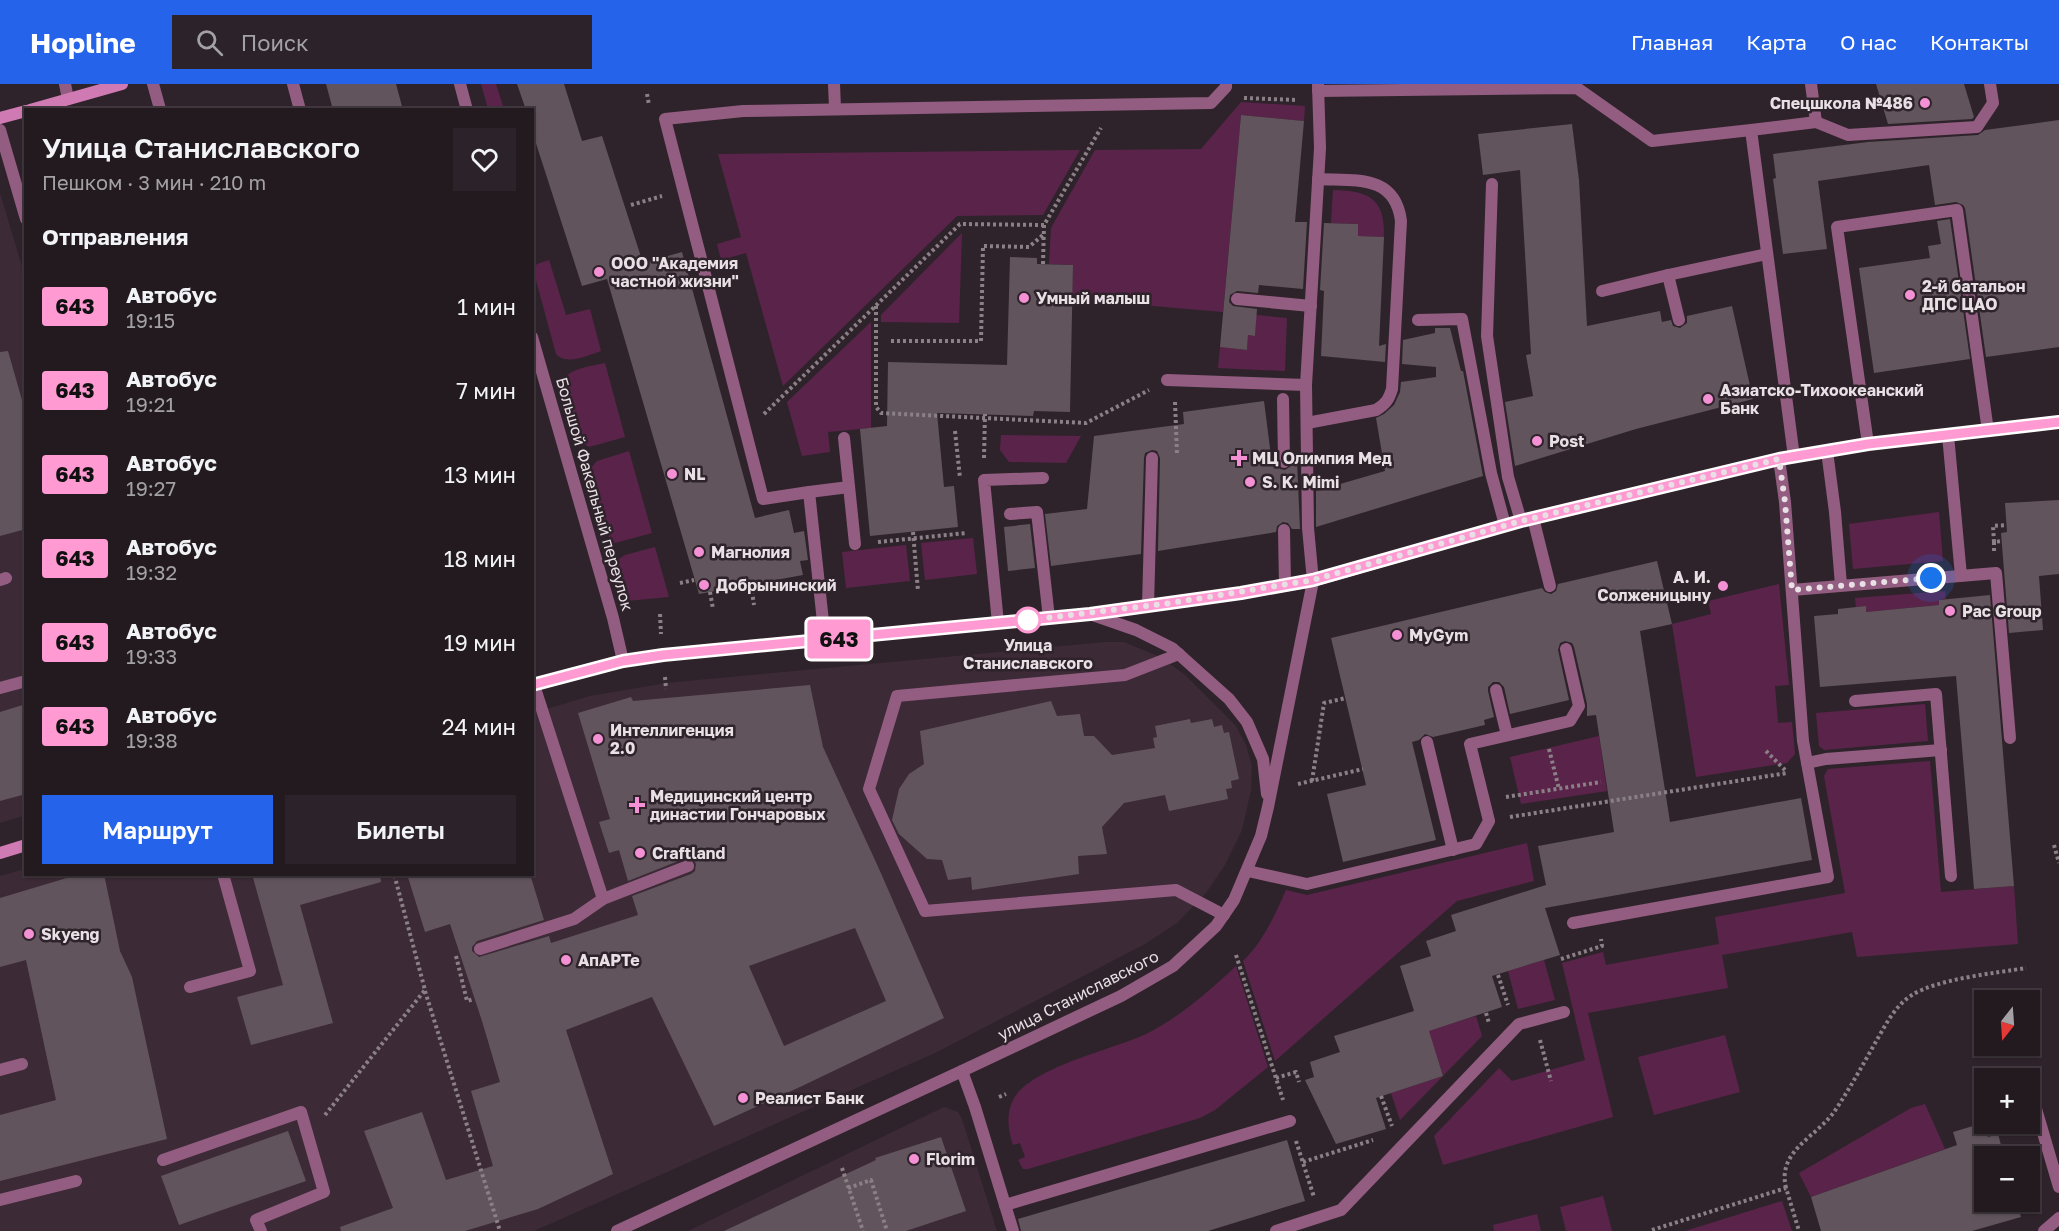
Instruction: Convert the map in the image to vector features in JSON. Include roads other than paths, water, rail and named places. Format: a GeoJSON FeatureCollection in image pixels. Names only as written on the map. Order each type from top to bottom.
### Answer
{"type":"FeatureCollection","features":[{"type":"Feature","properties":{"kind":"main road"},"geometry":{"type":"LineString","coordinates":[[35,108],[122,84]]}},
{"type":"Feature","properties":{"kind":"main road"},"geometry":{"type":"LineString","coordinates":[[0,118],[24,111]]}},
{"type":"Feature","properties":{"kind":"main road"},"geometry":{"type":"LineString","coordinates":[[534,685],[623,661],[663,655],[1090,614],[1285,585],[1313,580],[1505,525],[1779,459],[1868,444],[2059,422]]}},
{"type":"Feature","properties":{"kind":"main road"},"geometry":{"type":"LineString","coordinates":[[0,853],[24,846]]}},
{"type":"Feature","properties":{"kind":"street"},"geometry":{"type":"LineString","coordinates":[[65,84],[68,99]]}},
{"type":"Feature","properties":{"kind":"street"},"geometry":{"type":"LineString","coordinates":[[153,84],[160,108]]}},
{"type":"Feature","properties":{"kind":"street"},"geometry":{"type":"LineString","coordinates":[[293,84],[299,108]]}},
{"type":"Feature","properties":{"kind":"street"},"geometry":{"type":"LineString","coordinates":[[460,84],[466,108]]}},
{"type":"Feature","properties":{"kind":"street"},"geometry":{"type":"LineString","coordinates":[[834,84],[835,108]]}},
{"type":"Feature","properties":{"kind":"street"},"geometry":{"type":"LineString","coordinates":[[1812,84],[1816,122]]}},
{"type":"Feature","properties":{"kind":"street"},"geometry":{"type":"LineString","coordinates":[[1318,92],[1564,86],[1577,88],[1652,141],[1816,122],[1848,135],[1977,127],[1993,104],[1990,84]]}},
{"type":"Feature","properties":{"kind":"street"},"geometry":{"type":"LineString","coordinates":[[849,487],[763,499],[664,118],[743,111],[835,108],[1211,103],[1226,86]]}},
{"type":"Feature","properties":{"kind":"street","name":"улица Станиславского"},"geometry":{"type":"LineString","coordinates":[[616,1231],[1120,996],[1173,966],[1216,926],[1234,900],[1261,836],[1313,580],[1308,528],[1306,385],[1320,148],[1318,92]]}},
{"type":"Feature","properties":{"kind":"street"},"geometry":{"type":"LineString","coordinates":[[0,130],[24,212]]}},
{"type":"Feature","properties":{"kind":"street"},"geometry":{"type":"LineString","coordinates":[[1751,130],[1794,457]]}},
{"type":"Feature","properties":{"kind":"street"},"geometry":{"type":"LineString","coordinates":[[1307,423],[1376,410],[1389,399],[1392,389],[1401,221],[1394,196],[1384,187],[1372,183],[1318,179]]}},
{"type":"Feature","properties":{"kind":"street"},"geometry":{"type":"LineString","coordinates":[[1492,184],[1487,336],[1508,477],[1527,520],[1550,586]]}},
{"type":"Feature","properties":{"kind":"street"},"geometry":{"type":"LineString","coordinates":[[1868,444],[1838,227],[1957,210],[1988,431]]}},
{"type":"Feature","properties":{"kind":"street"},"geometry":{"type":"LineString","coordinates":[[1602,291],[1767,254]]}},
{"type":"Feature","properties":{"kind":"street"},"geometry":{"type":"LineString","coordinates":[[1668,275],[1680,320]]}},
{"type":"Feature","properties":{"kind":"street"},"geometry":{"type":"LineString","coordinates":[[1237,299],[1311,306]]}},
{"type":"Feature","properties":{"kind":"street"},"geometry":{"type":"LineString","coordinates":[[1418,320],[1462,319],[1491,473],[1505,525]]}},
{"type":"Feature","properties":{"kind":"street","name":"Большой Факельный переулок"},"geometry":{"type":"LineString","coordinates":[[534,344],[613,618],[623,661]]}},
{"type":"Feature","properties":{"kind":"street"},"geometry":{"type":"LineString","coordinates":[[1171,380],[1306,385]]}},
{"type":"Feature","properties":{"kind":"street"},"geometry":{"type":"LineString","coordinates":[[1283,399],[1284,462]]}},
{"type":"Feature","properties":{"kind":"street"},"geometry":{"type":"LineString","coordinates":[[1948,435],[1960,576]]}},
{"type":"Feature","properties":{"kind":"street"},"geometry":{"type":"LineString","coordinates":[[844,438],[855,544]]}},
{"type":"Feature","properties":{"kind":"street"},"geometry":{"type":"LineString","coordinates":[[1827,452],[1842,585]]}},
{"type":"Feature","properties":{"kind":"street"},"geometry":{"type":"LineString","coordinates":[[1148,606],[1152,458]]}},
{"type":"Feature","properties":{"kind":"street"},"geometry":{"type":"LineString","coordinates":[[1573,923],[1828,877],[1803,741],[1785,502],[1779,459]]}},
{"type":"Feature","properties":{"kind":"street"},"geometry":{"type":"LineString","coordinates":[[998,622],[984,480],[1044,478]]}},
{"type":"Feature","properties":{"kind":"street"},"geometry":{"type":"LineString","coordinates":[[808,492],[825,640]]}},
{"type":"Feature","properties":{"kind":"street"},"geometry":{"type":"LineString","coordinates":[[1010,514],[1037,512],[1049,618]]}},
{"type":"Feature","properties":{"kind":"street"},"geometry":{"type":"LineString","coordinates":[[1284,530],[1285,585]]}},
{"type":"Feature","properties":{"kind":"street"},"geometry":{"type":"LineString","coordinates":[[1792,590],[1996,573],[2010,738]]}},
{"type":"Feature","properties":{"kind":"street"},"geometry":{"type":"LineString","coordinates":[[1090,614],[1136,630],[1172,648],[1229,699],[1247,722],[1263,759],[1268,807]]}},
{"type":"Feature","properties":{"kind":"street"},"geometry":{"type":"LineString","coordinates":[[1248,871],[1307,884],[1476,844],[1489,820],[1470,744],[1570,721],[1579,706],[1566,649]]}},
{"type":"Feature","properties":{"kind":"street"},"geometry":{"type":"LineString","coordinates":[[1179,654],[1125,675],[897,696],[869,789],[925,911],[1176,890],[1224,915]]}},
{"type":"Feature","properties":{"kind":"street"},"geometry":{"type":"LineString","coordinates":[[0,688],[24,682]]}},
{"type":"Feature","properties":{"kind":"street"},"geometry":{"type":"LineString","coordinates":[[534,688],[603,899]]}},
{"type":"Feature","properties":{"kind":"street"},"geometry":{"type":"LineString","coordinates":[[1496,690],[1507,735]]}},
{"type":"Feature","properties":{"kind":"street"},"geometry":{"type":"LineString","coordinates":[[1855,700],[1936,694],[1951,876]]}},
{"type":"Feature","properties":{"kind":"street"},"geometry":{"type":"LineString","coordinates":[[1427,742],[1453,850]]}},
{"type":"Feature","properties":{"kind":"street"},"geometry":{"type":"LineString","coordinates":[[1808,766],[1826,759],[1941,750]]}},
{"type":"Feature","properties":{"kind":"street"},"geometry":{"type":"LineString","coordinates":[[480,949],[574,919],[603,899],[688,866]]}},
{"type":"Feature","properties":{"kind":"street"},"geometry":{"type":"LineString","coordinates":[[190,987],[250,970],[224,876]]}},
{"type":"Feature","properties":{"kind":"street"},"geometry":{"type":"LineString","coordinates":[[1276,1231],[1341,1210],[1519,1024],[1564,1012]]}},
{"type":"Feature","properties":{"kind":"street"},"geometry":{"type":"LineString","coordinates":[[0,1070],[22,1064]]}},
{"type":"Feature","properties":{"kind":"street"},"geometry":{"type":"LineString","coordinates":[[962,1071],[1013,1231]]}},
{"type":"Feature","properties":{"kind":"street"},"geometry":{"type":"LineString","coordinates":[[163,1160],[301,1112],[324,1192],[256,1220],[261,1231]]}},
{"type":"Feature","properties":{"kind":"street"},"geometry":{"type":"LineString","coordinates":[[1005,1205],[1290,1121]]}},
{"type":"Feature","properties":{"kind":"street"},"geometry":{"type":"LineString","coordinates":[[2040,1122],[2059,1187]]}},
{"type":"Feature","properties":{"kind":"street"},"geometry":{"type":"LineString","coordinates":[[0,1200],[76,1181]]}},
{"type":"Feature","properties":{"kind":"street"},"geometry":{"type":"LineString","coordinates":[[2044,1231],[2059,1218]]}},
{"type":"Feature","properties":{"kind":"place","name":"Спецшкола №486"},"geometry":{"type":"Point","coordinates":[1925,103]}},
{"type":"Feature","properties":{"kind":"place","name":"ООО \"Академия частной жизни\""},"geometry":{"type":"Point","coordinates":[599,272]}},
{"type":"Feature","properties":{"kind":"place","name":"2-й батальон ДПС ЦАО"},"geometry":{"type":"Point","coordinates":[1910,295]}},
{"type":"Feature","properties":{"kind":"place","name":"Умный малыш"},"geometry":{"type":"Point","coordinates":[1024,298]}},
{"type":"Feature","properties":{"kind":"place","name":"Азиатско-Тихоокеанский Банк"},"geometry":{"type":"Point","coordinates":[1708,399]}},
{"type":"Feature","properties":{"kind":"place","name":"Post"},"geometry":{"type":"Point","coordinates":[1537,441]}},
{"type":"Feature","properties":{"kind":"place","name":"МЦ Олимпия Мед"},"geometry":{"type":"Point","coordinates":[1239,458]}},
{"type":"Feature","properties":{"kind":"place","name":"NL"},"geometry":{"type":"Point","coordinates":[672,474]}},
{"type":"Feature","properties":{"kind":"place","name":"S. K. Mimi"},"geometry":{"type":"Point","coordinates":[1250,482]}},
{"type":"Feature","properties":{"kind":"place","name":"Магнолия"},"geometry":{"type":"Point","coordinates":[699,552]}},
{"type":"Feature","properties":{"kind":"place","name":"Добрынинский"},"geometry":{"type":"Point","coordinates":[704,585]}},
{"type":"Feature","properties":{"kind":"place","name":"А. И. Солженицыну"},"geometry":{"type":"Point","coordinates":[1723,586]}},
{"type":"Feature","properties":{"kind":"place","name":"Pac Group"},"geometry":{"type":"Point","coordinates":[1950,611]}},
{"type":"Feature","properties":{"kind":"place","name":"Улица Станиславского"},"geometry":{"type":"Point","coordinates":[1028,620]}},
{"type":"Feature","properties":{"kind":"place","name":"MyGym"},"geometry":{"type":"Point","coordinates":[1397,635]}},
{"type":"Feature","properties":{"kind":"place","name":"Интеллигенция 2.0"},"geometry":{"type":"Point","coordinates":[598,739]}},
{"type":"Feature","properties":{"kind":"place","name":"Медицинский центр династии Гончаровых"},"geometry":{"type":"Point","coordinates":[637,805]}},
{"type":"Feature","properties":{"kind":"place","name":"Craftland"},"geometry":{"type":"Point","coordinates":[640,853]}},
{"type":"Feature","properties":{"kind":"place","name":"Skyeng"},"geometry":{"type":"Point","coordinates":[29,934]}},
{"type":"Feature","properties":{"kind":"place","name":"АпАРТе"},"geometry":{"type":"Point","coordinates":[566,960]}},
{"type":"Feature","properties":{"kind":"place","name":"Реалист Банк"},"geometry":{"type":"Point","coordinates":[743,1098]}},
{"type":"Feature","properties":{"kind":"place","name":"Florim"},"geometry":{"type":"Point","coordinates":[914,1159]}}]}
